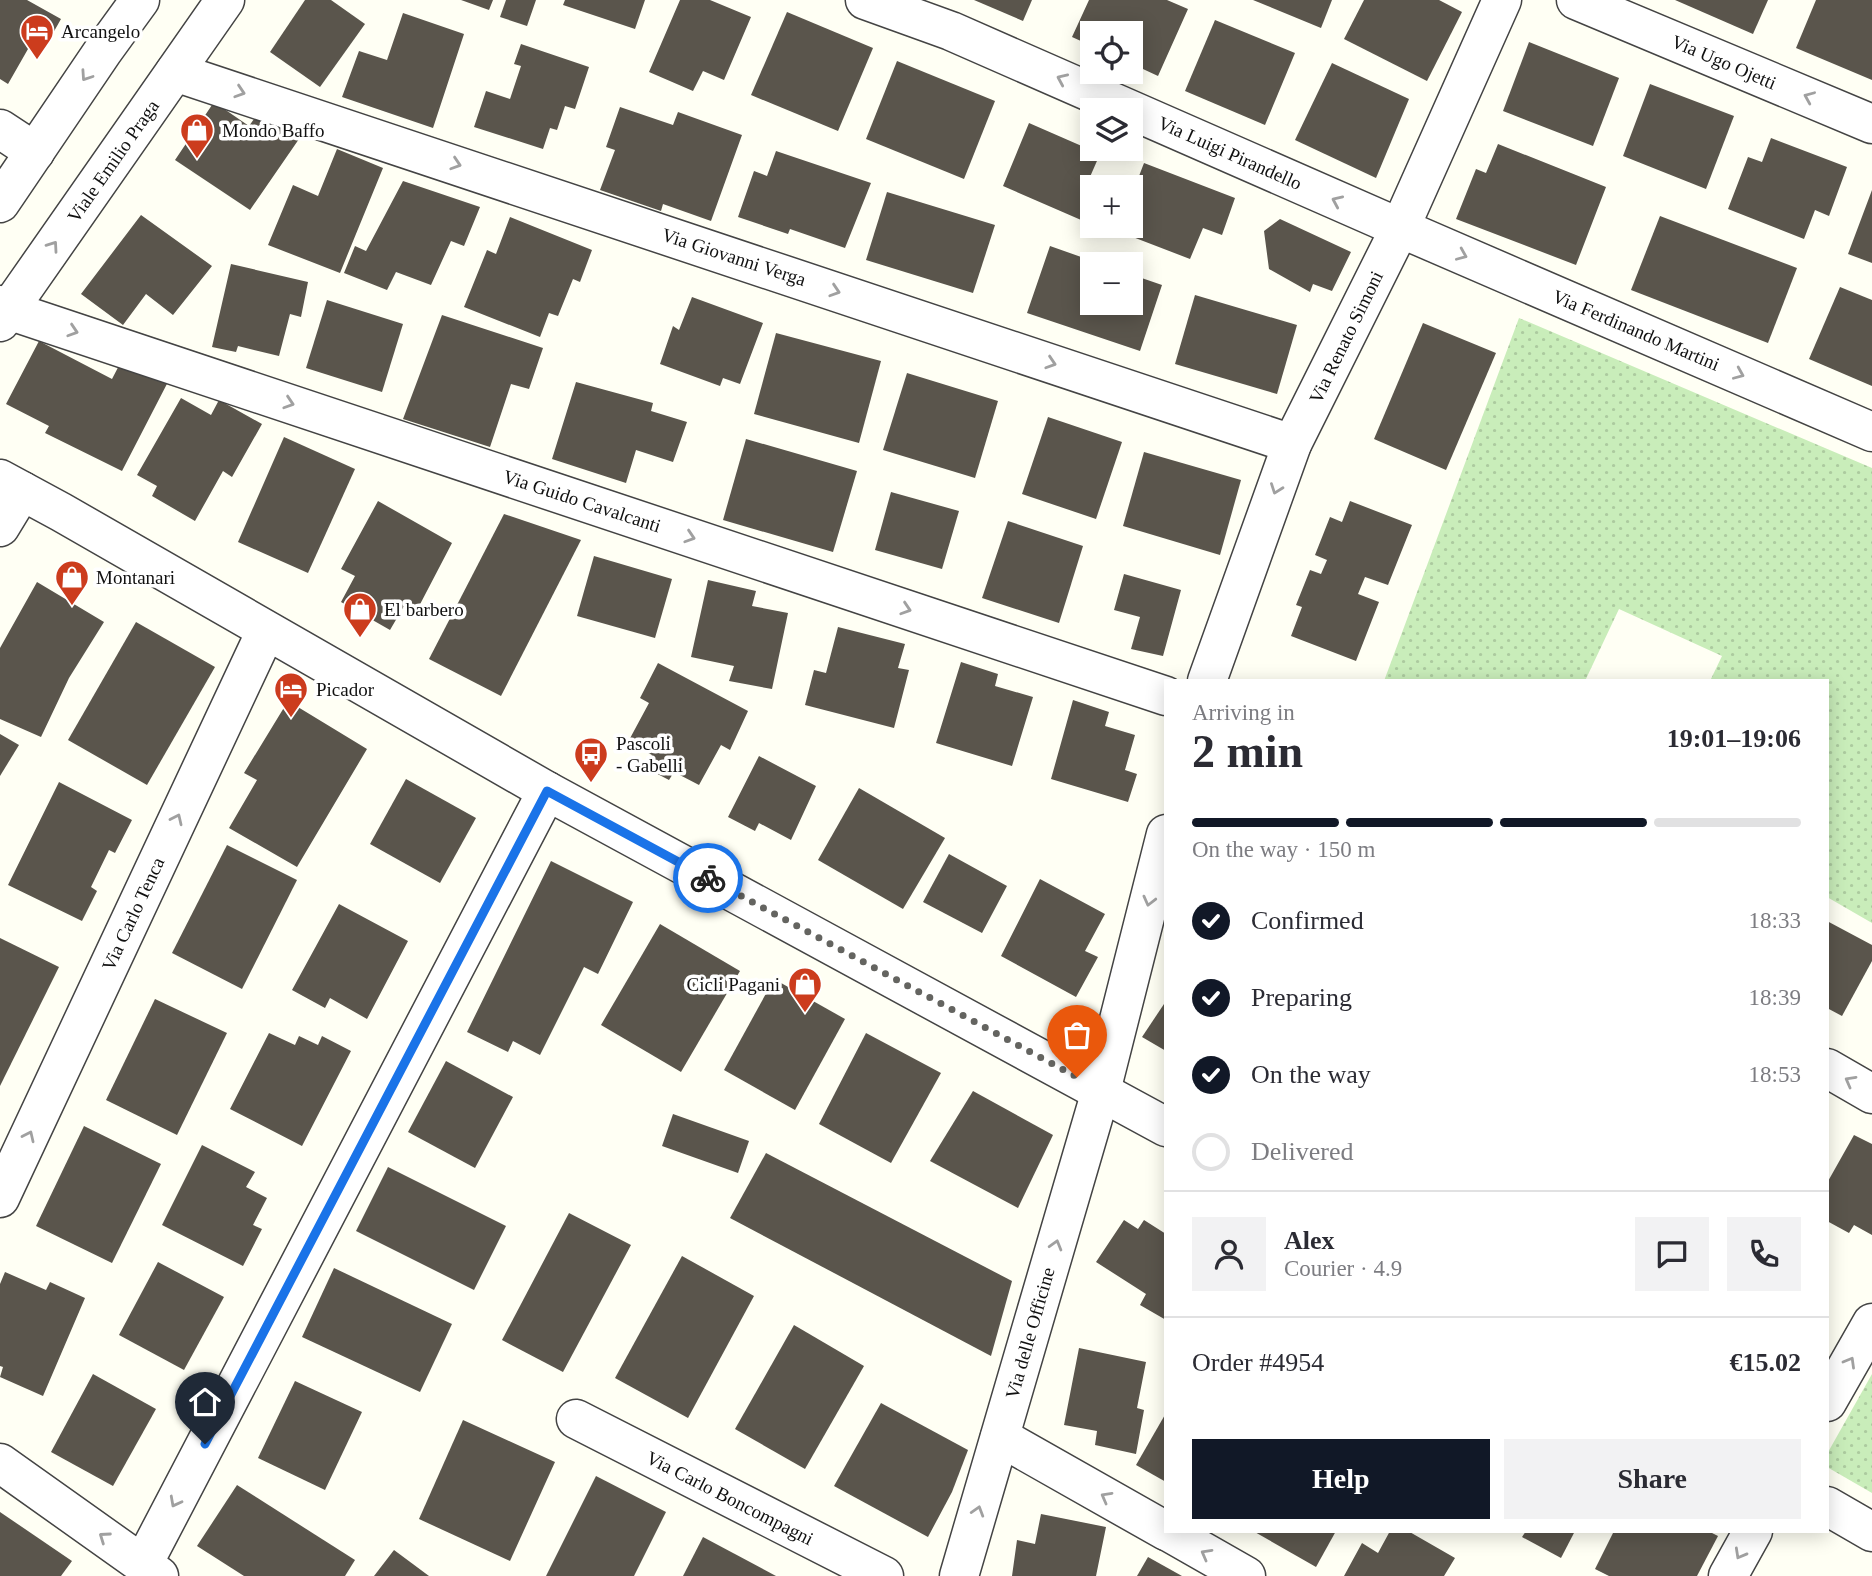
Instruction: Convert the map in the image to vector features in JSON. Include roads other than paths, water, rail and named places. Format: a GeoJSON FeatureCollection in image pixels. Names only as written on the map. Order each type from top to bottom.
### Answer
{"type":"FeatureCollection","features":[{"type":"Feature","properties":{"kind":"street"},"geometry":{"type":"LineString","coordinates":[[0,203],[140,0]]}},
{"type":"Feature","properties":{"kind":"street","name":"Viale Emilio Praga"},"geometry":{"type":"LineString","coordinates":[[3,312],[225,0]]}},
{"type":"Feature","properties":{"kind":"street","name":"Via Luigi Pirandello"},"geometry":{"type":"LineString","coordinates":[[865,0],[951,31],[1400,228]]}},
{"type":"Feature","properties":{"kind":"street","name":"Via Renato Simoni"},"geometry":{"type":"LineString","coordinates":[[1208,679],[1293,444],[1400,228],[1502,0]]}},
{"type":"Feature","properties":{"kind":"street","name":"Via Ugo Ojetti"},"geometry":{"type":"LineString","coordinates":[[1576,0],[1872,124]]}},
{"type":"Feature","properties":{"kind":"street","name":"Via Giovanni Verga"},"geometry":{"type":"LineString","coordinates":[[176,72],[1293,444]]}},
{"type":"Feature","properties":{"kind":"street"},"geometry":{"type":"LineString","coordinates":[[0,129],[35,152]]}},
{"type":"Feature","properties":{"kind":"street","name":"Via Ferdinando Martini"},"geometry":{"type":"LineString","coordinates":[[1400,228],[1872,432]]}},
{"type":"Feature","properties":{"kind":"street","name":"Via Guido Cavalcanti"},"geometry":{"type":"LineString","coordinates":[[3,312],[1164,695]]}},
{"type":"Feature","properties":{"kind":"street"},"geometry":{"type":"LineString","coordinates":[[0,527],[11,485],[547,791],[1164,1126]]}},
{"type":"Feature","properties":{"kind":"street","name":"Via Carlo Tenca"},"geometry":{"type":"LineString","coordinates":[[0,1198],[266,631]]}},
{"type":"Feature","properties":{"kind":"street"},"geometry":{"type":"LineString","coordinates":[[0,1463],[151,1570],[547,791]]}},
{"type":"Feature","properties":{"kind":"street"},"geometry":{"type":"LineString","coordinates":[[1101,1091],[1164,842]]}},
{"type":"Feature","properties":{"kind":"street"},"geometry":{"type":"LineString","coordinates":[[1829,1070],[1872,1094]]}},
{"type":"Feature","properties":{"kind":"street","name":"Via delle Officine"},"geometry":{"type":"LineString","coordinates":[[959,1576],[1101,1091]]}},
{"type":"Feature","properties":{"kind":"street"},"geometry":{"type":"LineString","coordinates":[[1829,1398],[1872,1323]]}},
{"type":"Feature","properties":{"kind":"street","name":"Via Carlo Boncompagni"},"geometry":{"type":"LineString","coordinates":[[576,1419],[884,1576]]}},
{"type":"Feature","properties":{"kind":"street"},"geometry":{"type":"LineString","coordinates":[[1000,1437],[1164,1530]]}},
{"type":"Feature","properties":{"kind":"street"},"geometry":{"type":"LineString","coordinates":[[1829,1507],[1872,1532]]}},
{"type":"Feature","properties":{"kind":"street"},"geometry":{"type":"LineString","coordinates":[[1170,1533],[1246,1576]]}},
{"type":"Feature","properties":{"kind":"street"},"geometry":{"type":"LineString","coordinates":[[1728,1576],[1752,1533]]}},
{"type":"Feature","properties":{"kind":"place","name":"Arcangelo"},"geometry":{"type":"Point","coordinates":[37,61]}},
{"type":"Feature","properties":{"kind":"place","name":"Mondo Baffo"},"geometry":{"type":"Point","coordinates":[197,160]}},
{"type":"Feature","properties":{"kind":"place","name":"Montanari"},"geometry":{"type":"Point","coordinates":[72,607]}},
{"type":"Feature","properties":{"kind":"place","name":"El barbero"},"geometry":{"type":"Point","coordinates":[360,639]}},
{"type":"Feature","properties":{"kind":"place","name":"Picador"},"geometry":{"type":"Point","coordinates":[291,719]}},
{"type":"Feature","properties":{"kind":"place","name":"Pascoli - Gabelli"},"geometry":{"type":"Point","coordinates":[591,784]}},
{"type":"Feature","properties":{"kind":"place","name":"Cicli Pagani"},"geometry":{"type":"Point","coordinates":[805,1014]}}]}
